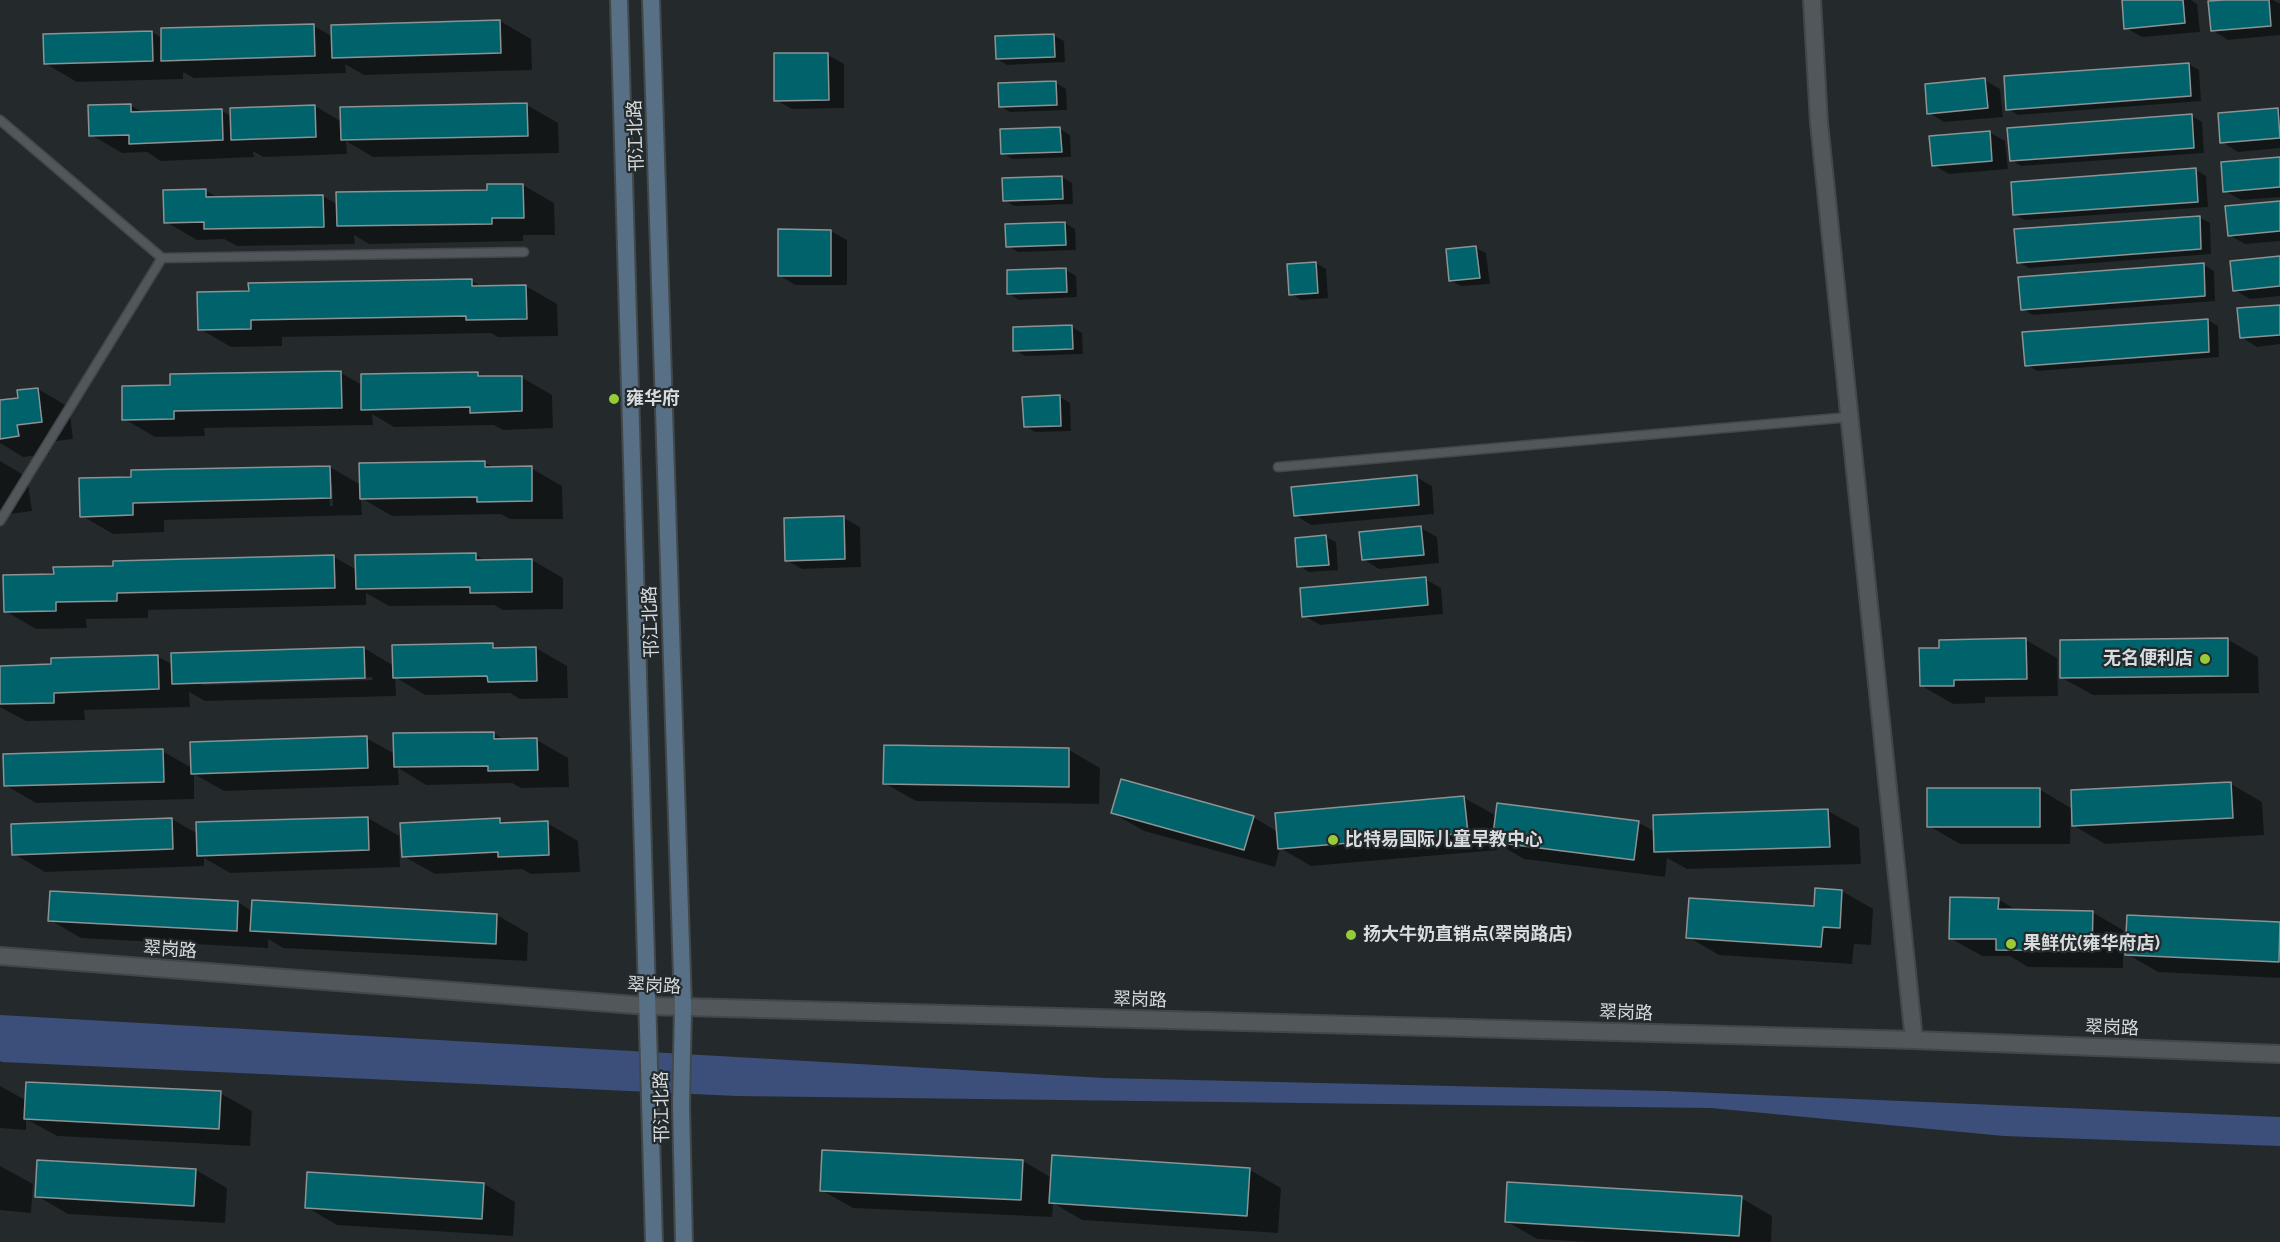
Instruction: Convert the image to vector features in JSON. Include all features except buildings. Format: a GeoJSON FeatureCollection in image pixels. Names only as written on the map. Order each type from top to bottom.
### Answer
{"type":"FeatureCollection","features":[{"type":"Feature","properties":{"kind":"main road","name":"邗江北路"},"geometry":{"type":"LineString","coordinates":[[619,0],[654,1242]]}},
{"type":"Feature","properties":{"kind":"main road","name":"邗江北路"},"geometry":{"type":"LineString","coordinates":[[651,0],[683,1007],[681,1106],[684,1242]]}},
{"type":"Feature","properties":{"kind":"street"},"geometry":{"type":"LineString","coordinates":[[1812,0],[1820,123],[1914,1040]]}},
{"type":"Feature","properties":{"kind":"street","name":"翠岗路"},"geometry":{"type":"LineString","coordinates":[[0,956],[648,1006],[1914,1040],[2280,1054]]}},
{"type":"Feature","properties":{"kind":"lane"},"geometry":{"type":"LineString","coordinates":[[0,120],[162,258],[524,252]]}},
{"type":"Feature","properties":{"kind":"lane"},"geometry":{"type":"LineString","coordinates":[[0,520],[162,258]]}},
{"type":"Feature","properties":{"kind":"lane"},"geometry":{"type":"LineString","coordinates":[[1278,467],[1850,417]]}},
{"type":"Feature","properties":{"kind":"water"},"geometry":{"type":"Polygon","coordinates":[[[0,1015],[1104,1078],[1665,1091],[2280,1117],[2280,1146],[2004,1136],[1711,1108],[737,1096],[2,1062],[0,1061],[0,1015]]]}},
{"type":"Feature","properties":{"kind":"place","name":"雍华府"},"geometry":{"type":"Point","coordinates":[614,399]}},
{"type":"Feature","properties":{"kind":"place","name":"无名便利店"},"geometry":{"type":"Point","coordinates":[2205,659]}},
{"type":"Feature","properties":{"kind":"place","name":"比特易国际儿童早教中心"},"geometry":{"type":"Point","coordinates":[1333,840]}},
{"type":"Feature","properties":{"kind":"place","name":"扬大牛奶直销点(翠岗路店)"},"geometry":{"type":"Point","coordinates":[1351,935]}},
{"type":"Feature","properties":{"kind":"place","name":"果鲜优(雍华府店)"},"geometry":{"type":"Point","coordinates":[2011,944]}}]}
